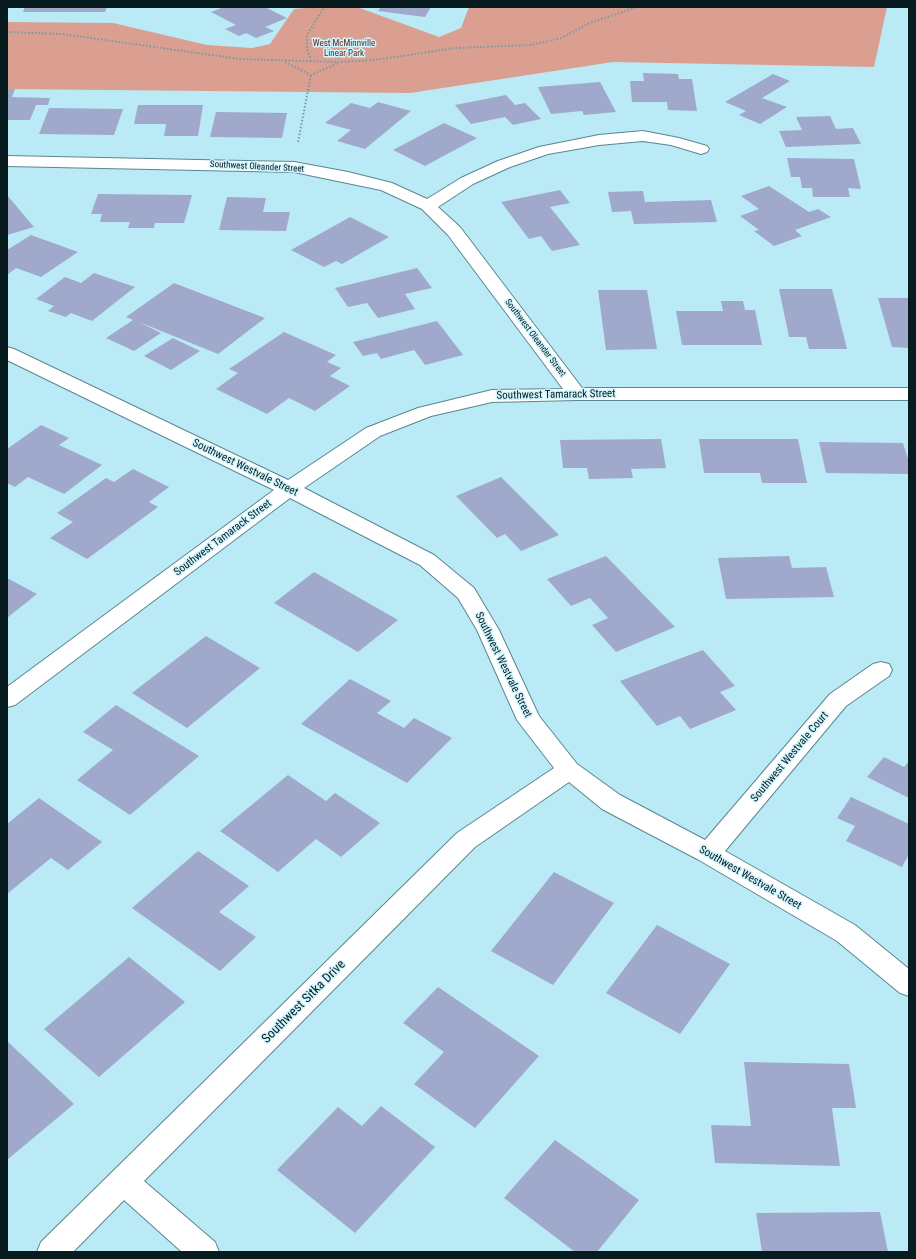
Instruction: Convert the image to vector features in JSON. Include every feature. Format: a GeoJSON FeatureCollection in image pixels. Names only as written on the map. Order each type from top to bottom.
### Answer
{"type":"FeatureCollection","features":[{"type":"Feature","properties":{"kind":"street"},"geometry":{"type":"LineString","coordinates":[[428,206],[467,181],[504,164],[545,150],[599,140],[643,136],[674,141],[701,149]]}},
{"type":"Feature","properties":{"kind":"street","name":"Southwest Oleander Street"},"geometry":{"type":"LineString","coordinates":[[7,161],[294,167],[348,176],[386,186],[428,206],[454,232],[577,394]]}},
{"type":"Feature","properties":{"kind":"street","name":"Southwest Westvale Street"},"geometry":{"type":"LineString","coordinates":[[7,353],[289,489],[427,560],[466,593],[488,630],[528,720],[569,770],[611,802],[708,853],[846,933],[909,985]]}},
{"type":"Feature","properties":{"kind":"street","name":"Southwest Tamarack Street"},"geometry":{"type":"LineString","coordinates":[[7,700],[289,489],[373,432],[425,412],[492,396],[577,394],[909,394]]}},
{"type":"Feature","properties":{"kind":"street","name":"Southwest Westvale Court"},"geometry":{"type":"LineString","coordinates":[[708,853],[838,700],[880,670]]}},
{"type":"Feature","properties":{"kind":"street","name":"Southwest Sitka Drive"},"geometry":{"type":"LineString","coordinates":[[52,1252],[466,840],[569,770]]}},
{"type":"Feature","properties":{"kind":"street"},"geometry":{"type":"LineString","coordinates":[[124,1182],[204,1252]]}},
{"type":"Feature","properties":{"kind":"path"},"geometry":{"type":"LineString","coordinates":[[311,62],[307,49],[307,35],[323,9],[322,7]]}},
{"type":"Feature","properties":{"kind":"path"},"geometry":{"type":"LineString","coordinates":[[7,32],[62,34],[240,59],[340,62],[375,60],[455,48],[531,45],[561,38],[590,23],[637,7]]}},
{"type":"Feature","properties":{"kind":"path"},"geometry":{"type":"LineString","coordinates":[[285,61],[311,75]]}},
{"type":"Feature","properties":{"kind":"path"},"geometry":{"type":"LineString","coordinates":[[311,75],[340,62]]}},
{"type":"Feature","properties":{"kind":"path"},"geometry":{"type":"LineString","coordinates":[[294,167],[311,75]]}},
{"type":"Feature","properties":{"kind":"green space","name":"West McMinnville Linear Park"},"geometry":{"type":"Polygon","coordinates":[[[316,7],[357,7],[439,37],[461,28],[469,7],[887,7],[874,67],[613,62],[410,93],[7,89],[7,22],[113,23],[207,45],[252,48],[270,44],[294,9],[316,7]]]}},
{"type":"Feature","properties":{"kind":"building"},"geometry":{"type":"Polygon","coordinates":[[[25,7],[107,7],[105,12],[23,12],[25,7]]]}},
{"type":"Feature","properties":{"kind":"building"},"geometry":{"type":"Polygon","coordinates":[[[224,7],[265,7],[287,18],[265,27],[274,31],[256,38],[246,33],[239,36],[225,29],[236,25],[211,12],[224,7]]]}},
{"type":"Feature","properties":{"kind":"building"},"geometry":{"type":"Polygon","coordinates":[[[381,7],[431,7],[425,17],[378,11],[381,7]]]}},
{"type":"Feature","properties":{"kind":"building"},"geometry":{"type":"Polygon","coordinates":[[[643,73],[678,74],[679,79],[692,79],[697,111],[668,110],[667,102],[632,102],[630,81],[644,81],[643,73]]]}},
{"type":"Feature","properties":{"kind":"building"},"geometry":{"type":"Polygon","coordinates":[[[773,74],[790,81],[762,98],[787,107],[760,124],[739,115],[746,111],[725,102],[773,74]]]}},
{"type":"Feature","properties":{"kind":"building"},"geometry":{"type":"Polygon","coordinates":[[[600,82],[616,112],[584,115],[582,111],[551,114],[538,87],[600,82]]]}},
{"type":"Feature","properties":{"kind":"building"},"geometry":{"type":"Polygon","coordinates":[[[7,89],[15,89],[12,97],[50,98],[48,105],[36,105],[30,120],[7,120],[7,89]]]}},
{"type":"Feature","properties":{"kind":"building"},"geometry":{"type":"Polygon","coordinates":[[[506,95],[515,105],[525,103],[541,119],[513,125],[505,117],[471,124],[455,105],[506,95]]]}},
{"type":"Feature","properties":{"kind":"building"},"geometry":{"type":"Polygon","coordinates":[[[378,102],[411,111],[365,149],[337,141],[351,130],[325,123],[351,103],[370,108],[378,102]]]}},
{"type":"Feature","properties":{"kind":"building"},"geometry":{"type":"Polygon","coordinates":[[[138,105],[203,105],[198,136],[164,136],[166,124],[134,124],[138,105]]]}},
{"type":"Feature","properties":{"kind":"building"},"geometry":{"type":"Polygon","coordinates":[[[49,108],[123,109],[114,135],[39,134],[49,108]]]}},
{"type":"Feature","properties":{"kind":"building"},"geometry":{"type":"Polygon","coordinates":[[[216,112],[287,113],[282,138],[210,137],[216,112]]]}},
{"type":"Feature","properties":{"kind":"building"},"geometry":{"type":"Polygon","coordinates":[[[830,116],[836,129],[853,128],[861,144],[786,147],[779,131],[802,130],[796,117],[830,116]]]}},
{"type":"Feature","properties":{"kind":"building"},"geometry":{"type":"Polygon","coordinates":[[[444,123],[477,138],[425,166],[393,150],[444,123]]]}},
{"type":"Feature","properties":{"kind":"building"},"geometry":{"type":"Polygon","coordinates":[[[787,158],[854,159],[861,189],[848,188],[850,197],[813,197],[812,188],[802,188],[800,177],[791,177],[787,158]]]}},
{"type":"Feature","properties":{"kind":"building"},"geometry":{"type":"Polygon","coordinates":[[[769,186],[809,212],[818,209],[831,217],[795,230],[802,236],[774,246],[754,231],[759,230],[740,216],[759,209],[741,196],[769,186]]]}},
{"type":"Feature","properties":{"kind":"building"},"geometry":{"type":"Polygon","coordinates":[[[560,190],[570,203],[550,207],[580,245],[552,251],[541,236],[529,239],[501,202],[560,190]]]}},
{"type":"Feature","properties":{"kind":"building"},"geometry":{"type":"Polygon","coordinates":[[[643,191],[645,202],[711,200],[717,222],[634,224],[631,211],[612,212],[608,192],[643,191]]]}},
{"type":"Feature","properties":{"kind":"building"},"geometry":{"type":"Polygon","coordinates":[[[98,194],[192,195],[184,223],[155,223],[154,228],[128,228],[130,222],[100,222],[102,214],[91,214],[98,194]]]}},
{"type":"Feature","properties":{"kind":"building"},"geometry":{"type":"Polygon","coordinates":[[[7,195],[34,227],[7,235],[7,195]]]}},
{"type":"Feature","properties":{"kind":"building"},"geometry":{"type":"Polygon","coordinates":[[[227,197],[266,198],[263,212],[290,212],[286,231],[219,230],[227,197]]]}},
{"type":"Feature","properties":{"kind":"building"},"geometry":{"type":"Polygon","coordinates":[[[350,217],[389,237],[342,264],[336,261],[324,267],[291,250],[350,217]]]}},
{"type":"Feature","properties":{"kind":"building"},"geometry":{"type":"Polygon","coordinates":[[[31,235],[78,252],[41,277],[16,268],[7,275],[7,250],[31,235]]]}},
{"type":"Feature","properties":{"kind":"building"},"geometry":{"type":"Polygon","coordinates":[[[417,268],[432,288],[405,294],[415,309],[378,318],[367,303],[348,307],[335,288],[417,268]]]}},
{"type":"Feature","properties":{"kind":"building"},"geometry":{"type":"Polygon","coordinates":[[[94,273],[135,287],[92,321],[71,313],[66,317],[48,311],[54,306],[36,299],[65,277],[81,283],[94,273]]]}},
{"type":"Feature","properties":{"kind":"building"},"geometry":{"type":"Polygon","coordinates":[[[174,283],[265,318],[218,354],[139,322],[161,333],[134,351],[106,338],[133,320],[126,317],[174,283]]]}},
{"type":"Feature","properties":{"kind":"building"},"geometry":{"type":"Polygon","coordinates":[[[779,289],[832,289],[847,349],[809,349],[806,337],[789,337],[779,289]]]}},
{"type":"Feature","properties":{"kind":"building"},"geometry":{"type":"Polygon","coordinates":[[[598,290],[647,290],[657,349],[606,350],[598,290]]]}},
{"type":"Feature","properties":{"kind":"building"},"geometry":{"type":"Polygon","coordinates":[[[878,298],[909,298],[909,348],[892,347],[878,298]]]}},
{"type":"Feature","properties":{"kind":"building"},"geometry":{"type":"Polygon","coordinates":[[[721,301],[743,301],[745,310],[755,310],[762,345],[682,345],[676,311],[723,311],[721,301]]]}},
{"type":"Feature","properties":{"kind":"building"},"geometry":{"type":"Polygon","coordinates":[[[437,321],[463,355],[425,365],[414,350],[381,359],[377,353],[363,356],[353,342],[437,321]]]}},
{"type":"Feature","properties":{"kind":"building"},"geometry":{"type":"Polygon","coordinates":[[[284,332],[336,355],[327,362],[341,368],[330,376],[350,386],[315,411],[289,398],[267,414],[216,389],[238,373],[229,369],[284,332]]]}},
{"type":"Feature","properties":{"kind":"building"},"geometry":{"type":"Polygon","coordinates":[[[173,338],[200,351],[171,370],[144,356],[173,338]]]}},
{"type":"Feature","properties":{"kind":"building"},"geometry":{"type":"Polygon","coordinates":[[[41,425],[69,438],[59,445],[102,465],[64,494],[28,477],[15,487],[7,483],[7,449],[41,425]]]}},
{"type":"Feature","properties":{"kind":"building"},"geometry":{"type":"Polygon","coordinates":[[[661,439],[666,468],[631,469],[633,478],[589,479],[587,468],[563,468],[560,440],[661,439]]]}},
{"type":"Feature","properties":{"kind":"building"},"geometry":{"type":"Polygon","coordinates":[[[699,439],[798,439],[807,483],[762,483],[760,473],[704,473],[699,439]]]}},
{"type":"Feature","properties":{"kind":"building"},"geometry":{"type":"Polygon","coordinates":[[[819,442],[903,443],[909,462],[909,474],[826,473],[819,442]]]}},
{"type":"Feature","properties":{"kind":"building"},"geometry":{"type":"Polygon","coordinates":[[[133,469],[169,487],[149,502],[158,507],[87,559],[50,538],[73,522],[57,513],[106,478],[114,482],[133,469]]]}},
{"type":"Feature","properties":{"kind":"building"},"geometry":{"type":"Polygon","coordinates":[[[501,477],[559,535],[521,551],[505,534],[497,538],[456,496],[501,477]]]}},
{"type":"Feature","properties":{"kind":"building"},"geometry":{"type":"Polygon","coordinates":[[[606,556],[675,627],[616,652],[592,625],[608,618],[590,598],[571,606],[547,579],[606,556]]]}},
{"type":"Feature","properties":{"kind":"building"},"geometry":{"type":"Polygon","coordinates":[[[789,556],[792,568],[826,567],[834,597],[726,599],[718,558],[789,556]]]}},
{"type":"Feature","properties":{"kind":"building"},"geometry":{"type":"Polygon","coordinates":[[[314,572],[398,620],[358,652],[274,603],[314,572]]]}},
{"type":"Feature","properties":{"kind":"building"},"geometry":{"type":"Polygon","coordinates":[[[7,578],[37,594],[7,618],[7,578]]]}},
{"type":"Feature","properties":{"kind":"building"},"geometry":{"type":"Polygon","coordinates":[[[206,636],[260,668],[187,728],[132,693],[206,636]]]}},
{"type":"Feature","properties":{"kind":"building"},"geometry":{"type":"Polygon","coordinates":[[[703,650],[735,686],[720,692],[736,710],[690,729],[680,716],[657,726],[620,681],[703,650]]]}},
{"type":"Feature","properties":{"kind":"building"},"geometry":{"type":"Polygon","coordinates":[[[350,679],[391,701],[377,713],[404,728],[414,718],[452,738],[407,783],[301,724],[350,679]]]}},
{"type":"Feature","properties":{"kind":"building"},"geometry":{"type":"Polygon","coordinates":[[[116,705],[199,756],[130,815],[77,780],[113,750],[83,732],[116,705]]]}},
{"type":"Feature","properties":{"kind":"building"},"geometry":{"type":"Polygon","coordinates":[[[884,757],[904,767],[909,761],[909,798],[867,777],[884,757]]]}},
{"type":"Feature","properties":{"kind":"building"},"geometry":{"type":"Polygon","coordinates":[[[288,775],[326,801],[335,793],[380,823],[341,857],[316,839],[278,872],[220,831],[288,775]]]}},
{"type":"Feature","properties":{"kind":"building"},"geometry":{"type":"Polygon","coordinates":[[[851,797],[909,824],[909,854],[902,867],[846,841],[855,826],[837,818],[851,797]]]}},
{"type":"Feature","properties":{"kind":"building"},"geometry":{"type":"Polygon","coordinates":[[[39,798],[102,842],[68,870],[51,858],[7,894],[7,824],[39,798]]]}},
{"type":"Feature","properties":{"kind":"building"},"geometry":{"type":"Polygon","coordinates":[[[198,851],[249,886],[219,912],[256,937],[220,971],[132,908],[198,851]]]}},
{"type":"Feature","properties":{"kind":"building"},"geometry":{"type":"Polygon","coordinates":[[[554,872],[614,903],[553,985],[491,951],[554,872]]]}},
{"type":"Feature","properties":{"kind":"building"},"geometry":{"type":"Polygon","coordinates":[[[657,925],[730,964],[680,1034],[606,993],[657,925]]]}},
{"type":"Feature","properties":{"kind":"building"},"geometry":{"type":"Polygon","coordinates":[[[129,957],[185,1002],[99,1077],[44,1029],[129,957]]]}},
{"type":"Feature","properties":{"kind":"building"},"geometry":{"type":"Polygon","coordinates":[[[438,987],[539,1056],[475,1128],[414,1084],[444,1052],[403,1023],[438,987]]]}},
{"type":"Feature","properties":{"kind":"building"},"geometry":{"type":"Polygon","coordinates":[[[7,1041],[74,1104],[7,1160],[7,1041]]]}},
{"type":"Feature","properties":{"kind":"building"},"geometry":{"type":"Polygon","coordinates":[[[744,1062],[849,1064],[856,1108],[832,1108],[840,1166],[715,1163],[711,1125],[751,1126],[744,1062]]]}},
{"type":"Feature","properties":{"kind":"building"},"geometry":{"type":"Polygon","coordinates":[[[381,1106],[435,1147],[355,1233],[277,1170],[338,1107],[362,1126],[381,1106]]]}},
{"type":"Feature","properties":{"kind":"building"},"geometry":{"type":"Polygon","coordinates":[[[555,1140],[639,1200],[597,1252],[575,1252],[504,1198],[555,1140]]]}},
{"type":"Feature","properties":{"kind":"building"},"geometry":{"type":"Polygon","coordinates":[[[880,1212],[888,1252],[762,1252],[756,1213],[880,1212]]]}}]}
